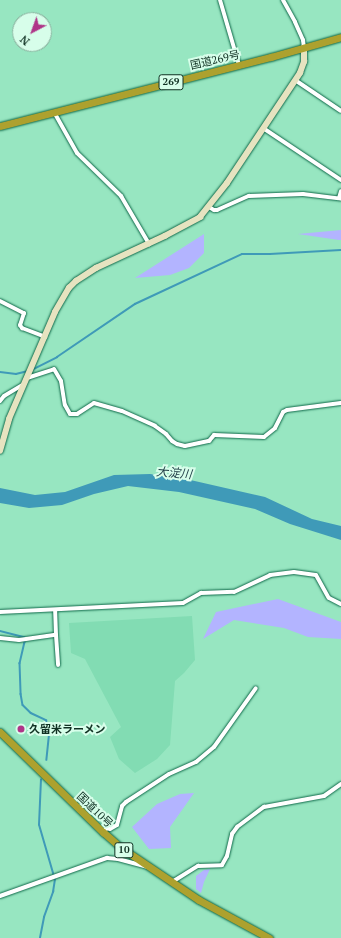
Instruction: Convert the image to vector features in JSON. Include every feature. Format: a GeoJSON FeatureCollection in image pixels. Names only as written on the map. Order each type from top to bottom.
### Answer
{"type":"FeatureCollection","features":[{"type":"Feature","properties":{"kind":"highway","name":"国道269号"},"geometry":{"type":"LineString","coordinates":[[0,126],[239,65],[341,37]]}},
{"type":"Feature","properties":{"kind":"highway","name":"国道10号"},"geometry":{"type":"LineString","coordinates":[[0,732],[103,832],[149,868],[233,920],[269,938]]}},
{"type":"Feature","properties":{"kind":"street"},"geometry":{"type":"LineString","coordinates":[[220,0],[239,65]]}},
{"type":"Feature","properties":{"kind":"street"},"geometry":{"type":"LineString","coordinates":[[0,452],[9,420],[45,337],[62,299],[76,281],[96,268],[191,224],[209,207],[295,80],[302,67],[304,48],[303,40],[283,0]]}},
{"type":"Feature","properties":{"kind":"street"},"geometry":{"type":"LineString","coordinates":[[295,80],[341,111]]}},
{"type":"Feature","properties":{"kind":"street"},"geometry":{"type":"LineString","coordinates":[[54,112],[77,153],[121,196],[149,244]]}},
{"type":"Feature","properties":{"kind":"street"},"geometry":{"type":"LineString","coordinates":[[263,128],[341,180]]}},
{"type":"Feature","properties":{"kind":"street"},"geometry":{"type":"LineString","coordinates":[[209,207],[217,210],[249,196],[303,194],[340,198],[341,191]]}},
{"type":"Feature","properties":{"kind":"street"},"geometry":{"type":"LineString","coordinates":[[0,301],[24,313],[20,325],[22,328],[45,337]]}},
{"type":"Feature","properties":{"kind":"street"},"geometry":{"type":"LineString","coordinates":[[28,376],[54,369],[61,381],[65,405],[70,414],[77,414],[94,403],[122,411],[156,426],[172,441],[185,446],[209,441],[214,435],[264,437],[274,428],[283,412],[287,410],[341,403]]}},
{"type":"Feature","properties":{"kind":"street"},"geometry":{"type":"LineString","coordinates":[[0,401],[4,396],[25,384]]}},
{"type":"Feature","properties":{"kind":"street"},"geometry":{"type":"LineString","coordinates":[[0,612],[183,603],[201,593],[234,592],[270,575],[294,572],[316,575],[329,598],[341,604]]}},
{"type":"Feature","properties":{"kind":"street"},"geometry":{"type":"LineString","coordinates":[[55,610],[58,664]]}},
{"type":"Feature","properties":{"kind":"street"},"geometry":{"type":"LineString","coordinates":[[0,638],[28,640],[56,635]]}},
{"type":"Feature","properties":{"kind":"street"},"geometry":{"type":"LineString","coordinates":[[103,832],[107,828],[110,829],[117,825],[122,806],[126,802],[169,774],[196,762],[214,747],[256,688]]}},
{"type":"Feature","properties":{"kind":"street"},"geometry":{"type":"LineString","coordinates":[[172,882],[198,866],[222,865],[227,856],[232,834],[237,827],[264,807],[324,796],[341,784]]}},
{"type":"Feature","properties":{"kind":"street"},"geometry":{"type":"LineString","coordinates":[[0,896],[46,878],[107,858],[118,859],[137,866],[149,868]]}},
{"type":"Feature","properties":{"kind":"shaded area"},"geometry":{"type":"Polygon","coordinates":[[[341,230],[341,240],[298,234],[341,230]]]}},
{"type":"Feature","properties":{"kind":"shaded area"},"geometry":{"type":"Polygon","coordinates":[[[204,234],[204,253],[189,268],[170,275],[135,278],[204,234]]]}},
{"type":"Feature","properties":{"kind":"shaded area"},"geometry":{"type":"Polygon","coordinates":[[[150,474],[186,479],[265,497],[312,519],[341,526],[341,540],[290,524],[255,509],[179,492],[128,486],[94,494],[62,505],[29,508],[0,503],[0,488],[35,495],[65,492],[114,475],[150,474]]]}},
{"type":"Feature","properties":{"kind":"shaded area"},"geometry":{"type":"Polygon","coordinates":[[[278,599],[341,622],[341,639],[308,637],[284,628],[234,620],[203,639],[216,612],[278,599]]]}},
{"type":"Feature","properties":{"kind":"shaded area"},"geometry":{"type":"Polygon","coordinates":[[[192,616],[195,660],[175,681],[170,745],[157,759],[135,773],[119,759],[110,737],[121,727],[85,659],[71,653],[69,623],[192,616]]]}},
{"type":"Feature","properties":{"kind":"shaded area"},"geometry":{"type":"Polygon","coordinates":[[[194,793],[170,827],[171,848],[149,849],[132,827],[157,804],[180,794],[194,793]]]}},
{"type":"Feature","properties":{"kind":"shaded area"},"geometry":{"type":"Polygon","coordinates":[[[210,869],[201,893],[196,889],[196,876],[204,870],[210,869]]]}},
{"type":"Feature","properties":{"kind":"waterway"},"geometry":{"type":"LineString","coordinates":[[32,370],[57,357],[135,304],[242,254],[341,250]]}},
{"type":"Feature","properties":{"kind":"waterway"},"geometry":{"type":"LineString","coordinates":[[0,372],[16,374],[28,371]]}},
{"type":"Feature","properties":{"kind":"waterway"},"geometry":{"type":"LineString","coordinates":[[0,631],[24,637],[25,642],[20,663],[21,694],[23,705],[31,713],[46,720],[50,730],[47,760]]}},
{"type":"Feature","properties":{"kind":"waterway"},"geometry":{"type":"LineString","coordinates":[[40,938],[44,917],[53,892],[55,880],[39,825],[41,780]]}},
{"type":"Feature","properties":{"kind":"place","name":"久留米ラーメン"},"geometry":{"type":"Point","coordinates":[21,729]}},
{"type":"Feature","properties":{"kind":"water label","name":"大淀川"},"geometry":{"type":"Point","coordinates":[174,473]}}]}
